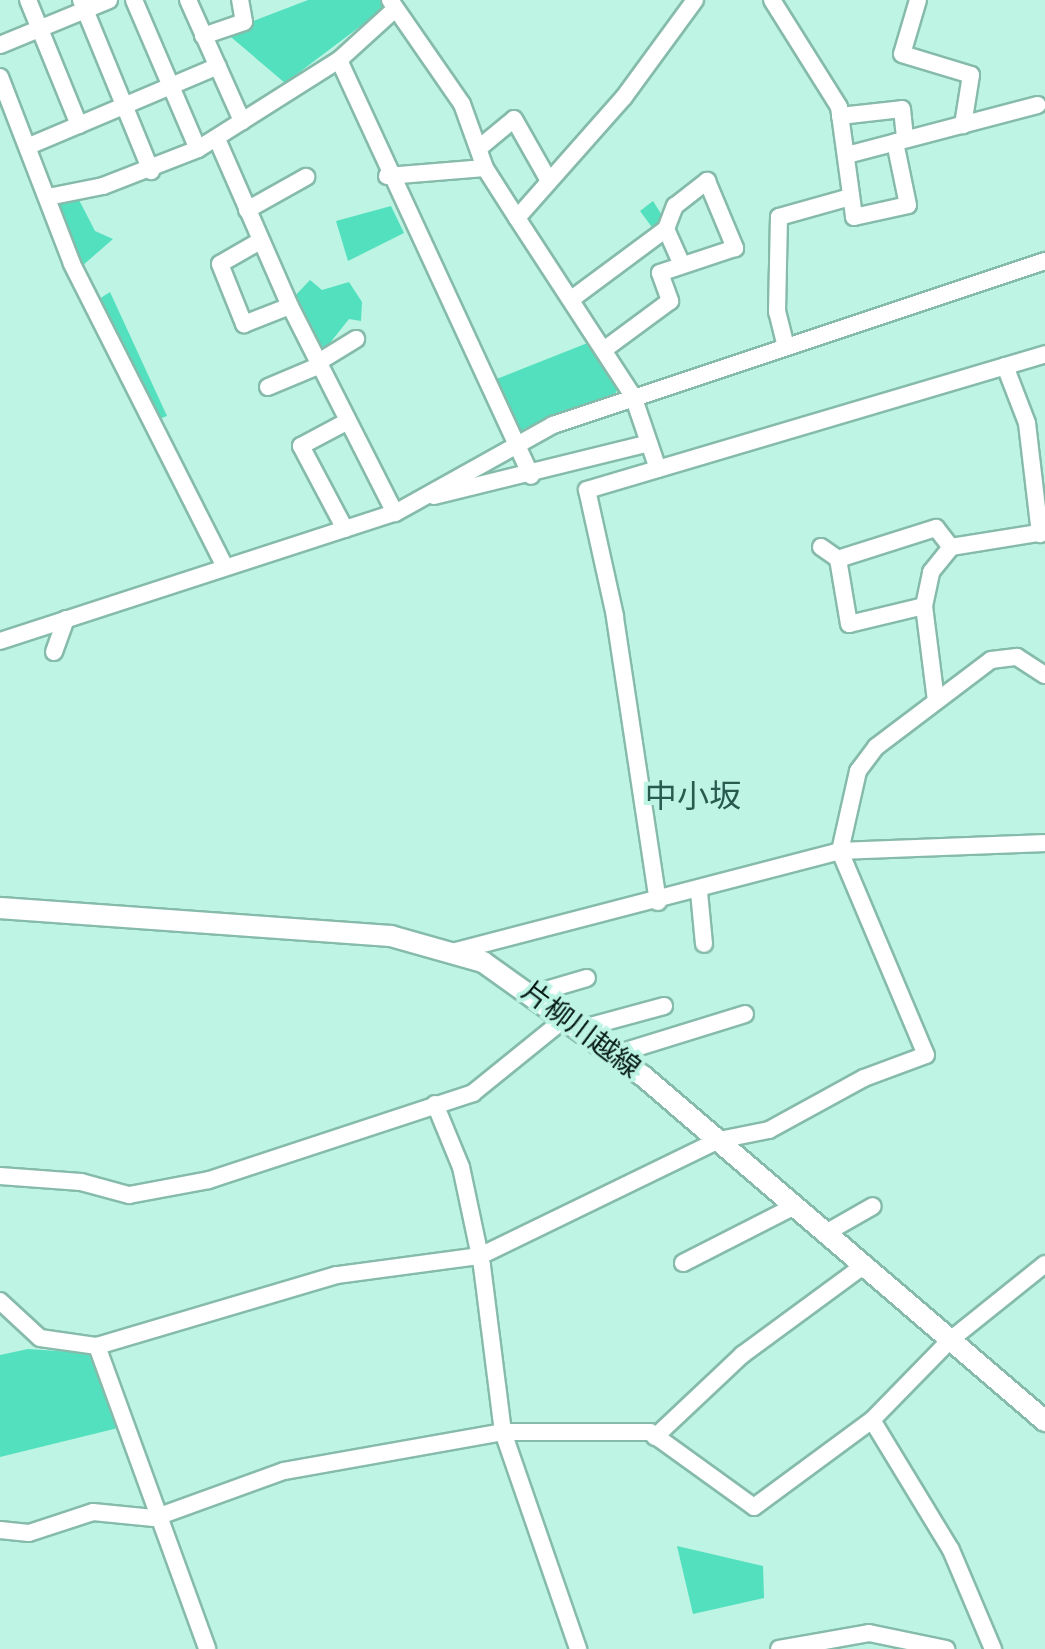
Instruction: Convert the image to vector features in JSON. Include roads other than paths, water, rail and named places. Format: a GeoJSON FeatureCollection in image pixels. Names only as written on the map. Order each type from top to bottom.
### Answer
{"type":"FeatureCollection","features":[{"type":"Feature","properties":{"kind":"main road","name":"片柳川越線"},"geometry":{"type":"LineString","coordinates":[[0,908],[369,934],[456,951],[536,993],[616,1054],[1045,1421]]}},
{"type":"Feature","properties":{"kind":"street"},"geometry":{"type":"LineString","coordinates":[[28,0],[79,125]]}},
{"type":"Feature","properties":{"kind":"street"},"geometry":{"type":"LineString","coordinates":[[0,45],[83,5],[109,0]]}},
{"type":"Feature","properties":{"kind":"street"},"geometry":{"type":"LineString","coordinates":[[134,0],[198,149]]}},
{"type":"Feature","properties":{"kind":"street"},"geometry":{"type":"LineString","coordinates":[[188,0],[242,121]]}},
{"type":"Feature","properties":{"kind":"street"},"geometry":{"type":"LineString","coordinates":[[203,36],[244,22],[240,0]]}},
{"type":"Feature","properties":{"kind":"street"},"geometry":{"type":"LineString","coordinates":[[517,218],[548,179],[624,97],[695,0]]}},
{"type":"Feature","properties":{"kind":"street"},"geometry":{"type":"LineString","coordinates":[[772,0],[840,116],[854,217],[908,205],[900,141],[902,109],[840,116]]}},
{"type":"Feature","properties":{"kind":"street"},"geometry":{"type":"LineString","coordinates":[[918,0],[902,54],[971,75],[963,125]]}},
{"type":"Feature","properties":{"kind":"street"},"geometry":{"type":"LineString","coordinates":[[83,5],[151,171]]}},
{"type":"Feature","properties":{"kind":"street"},"geometry":{"type":"LineString","coordinates":[[48,197],[151,171],[217,139],[339,60],[392,5],[462,104],[485,168],[573,298],[633,396],[658,469]]}},
{"type":"Feature","properties":{"kind":"street"},"geometry":{"type":"LineString","coordinates":[[339,60],[387,176],[531,476]]}},
{"type":"Feature","properties":{"kind":"street"},"geometry":{"type":"LineString","coordinates":[[29,146],[218,66]]}},
{"type":"Feature","properties":{"kind":"street"},"geometry":{"type":"LineString","coordinates":[[0,77],[72,264],[225,567]]}},
{"type":"Feature","properties":{"kind":"street"},"geometry":{"type":"LineString","coordinates":[[847,155],[1038,105]]}},
{"type":"Feature","properties":{"kind":"street"},"geometry":{"type":"LineString","coordinates":[[479,148],[514,119],[548,179]]}},
{"type":"Feature","properties":{"kind":"street"},"geometry":{"type":"LineString","coordinates":[[217,139],[318,365],[395,513]]}},
{"type":"Feature","properties":{"kind":"street"},"geometry":{"type":"LineString","coordinates":[[387,176],[485,168]]}},
{"type":"Feature","properties":{"kind":"street"},"geometry":{"type":"LineString","coordinates":[[247,210],[306,177]]}},
{"type":"Feature","properties":{"kind":"street"},"geometry":{"type":"LineString","coordinates":[[573,298],[666,229],[675,206],[707,181],[735,248],[660,273],[670,301],[605,349]]}},
{"type":"Feature","properties":{"kind":"street"},"geometry":{"type":"LineString","coordinates":[[785,343],[777,312],[779,217],[850,197]]}},
{"type":"Feature","properties":{"kind":"street"},"geometry":{"type":"LineString","coordinates":[[666,229],[682,265]]}},
{"type":"Feature","properties":{"kind":"street"},"geometry":{"type":"LineString","coordinates":[[260,241],[220,264],[244,324],[290,306]]}},
{"type":"Feature","properties":{"kind":"street"},"geometry":{"type":"LineString","coordinates":[[0,641],[395,513],[432,497],[517,442],[633,396],[785,343],[1045,261]]}},
{"type":"Feature","properties":{"kind":"street"},"geometry":{"type":"LineString","coordinates":[[268,387],[318,365],[356,339]]}},
{"type":"Feature","properties":{"kind":"street"},"geometry":{"type":"LineString","coordinates":[[658,902],[615,616],[587,490],[1045,354]]}},
{"type":"Feature","properties":{"kind":"street"},"geometry":{"type":"LineString","coordinates":[[936,701],[924,606],[931,572],[951,547],[1042,533],[1027,423],[1005,366]]}},
{"type":"Feature","properties":{"kind":"street"},"geometry":{"type":"LineString","coordinates":[[345,529],[301,446],[348,421]]}},
{"type":"Feature","properties":{"kind":"street"},"geometry":{"type":"LineString","coordinates":[[432,497],[531,476],[649,443]]}},
{"type":"Feature","properties":{"kind":"street"},"geometry":{"type":"LineString","coordinates":[[838,559],[936,528],[951,547]]}},
{"type":"Feature","properties":{"kind":"street"},"geometry":{"type":"LineString","coordinates":[[821,547],[838,559],[849,624],[924,606]]}},
{"type":"Feature","properties":{"kind":"street"},"geometry":{"type":"LineString","coordinates":[[54,652],[66,619]]}},
{"type":"Feature","properties":{"kind":"street"},"geometry":{"type":"LineString","coordinates":[[0,1301],[40,1338],[97,1346],[337,1275],[480,1256],[719,1140],[769,1130],[864,1078],[926,1055],[840,851],[858,771],[876,747],[936,701],[962,676],[1006,655],[1045,675]]}},
{"type":"Feature","properties":{"kind":"street"},"geometry":{"type":"LineString","coordinates":[[456,951],[699,892],[840,851],[1045,843]]}},
{"type":"Feature","properties":{"kind":"street"},"geometry":{"type":"LineString","coordinates":[[699,892],[704,944]]}},
{"type":"Feature","properties":{"kind":"street"},"geometry":{"type":"LineString","coordinates":[[536,993],[587,978]]}},
{"type":"Feature","properties":{"kind":"street"},"geometry":{"type":"LineString","coordinates":[[0,1176],[81,1182],[129,1195],[156,1192],[489,1084],[575,1022],[664,1006]]}},
{"type":"Feature","properties":{"kind":"street"},"geometry":{"type":"LineString","coordinates":[[616,1054],[745,1014]]}},
{"type":"Feature","properties":{"kind":"street"},"geometry":{"type":"LineString","coordinates":[[435,1104],[461,1167],[480,1256],[503,1432],[578,1649]]}},
{"type":"Feature","properties":{"kind":"street"},"geometry":{"type":"LineString","coordinates":[[824,1234],[873,1206]]}},
{"type":"Feature","properties":{"kind":"street"},"geometry":{"type":"LineString","coordinates":[[683,1263],[793,1207]]}},
{"type":"Feature","properties":{"kind":"street"},"geometry":{"type":"LineString","coordinates":[[655,1437],[742,1355],[862,1267]]}},
{"type":"Feature","properties":{"kind":"street"},"geometry":{"type":"LineString","coordinates":[[0,1530],[29,1533],[93,1512],[154,1518],[284,1471],[503,1432],[643,1431],[754,1507],[872,1420],[949,1341],[1041,1272]]}},
{"type":"Feature","properties":{"kind":"street"},"geometry":{"type":"LineString","coordinates":[[97,1346],[131,1425],[154,1518],[207,1649]]}},
{"type":"Feature","properties":{"kind":"street"},"geometry":{"type":"LineString","coordinates":[[872,1420],[951,1550],[993,1649]]}},
{"type":"Feature","properties":{"kind":"street"},"geometry":{"type":"LineString","coordinates":[[779,1649],[869,1633],[946,1649]]}},
{"type":"Feature","properties":{"kind":"district","name":"中小坂"},"geometry":{"type":"Point","coordinates":[693,796]}}]}
